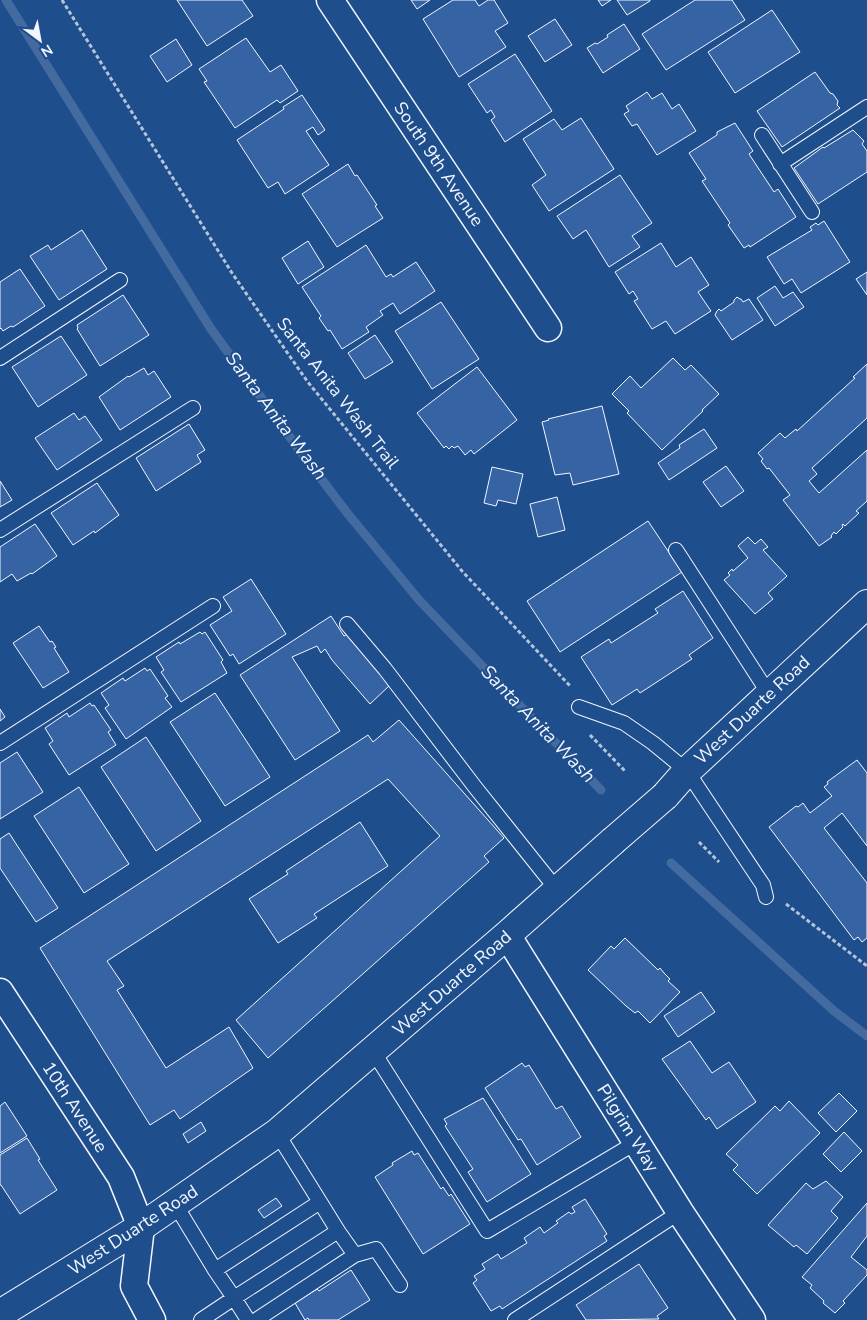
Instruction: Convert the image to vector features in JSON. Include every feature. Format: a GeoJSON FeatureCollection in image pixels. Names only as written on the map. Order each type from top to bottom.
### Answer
{"type":"FeatureCollection","features":[{"type":"Feature","properties":{"kind":"main road","name":"West Duarte Road"},"geometry":{"type":"LineString","coordinates":[[0,1314],[140,1227],[277,1133],[507,936],[665,796],[686,771],[867,604]]}},
{"type":"Feature","properties":{"kind":"street","name":"South 9th Avenue"},"geometry":{"type":"LineString","coordinates":[[330,0],[548,328]]}},
{"type":"Feature","properties":{"kind":"street","name":"Pilgrim Way"},"geometry":{"type":"LineString","coordinates":[[507,936],[680,1212],[752,1320]]}},
{"type":"Feature","properties":{"kind":"street","name":"10th Avenue"},"geometry":{"type":"LineString","coordinates":[[0,992],[121,1177],[140,1227]]}},
{"type":"Feature","properties":{"kind":"street"},"geometry":{"type":"LineString","coordinates":[[140,1227],[134,1286],[152,1320]]}},
{"type":"Feature","properties":{"kind":"lane"},"geometry":{"type":"LineString","coordinates":[[780,164],[867,108]]}},
{"type":"Feature","properties":{"kind":"lane"},"geometry":{"type":"LineString","coordinates":[[762,135],[812,212]]}},
{"type":"Feature","properties":{"kind":"lane"},"geometry":{"type":"LineString","coordinates":[[0,358],[120,280]]}},
{"type":"Feature","properties":{"kind":"lane"},"geometry":{"type":"LineString","coordinates":[[0,530],[193,408]]}},
{"type":"Feature","properties":{"kind":"lane"},"geometry":{"type":"LineString","coordinates":[[676,550],[769,694]]}},
{"type":"Feature","properties":{"kind":"lane"},"geometry":{"type":"LineString","coordinates":[[0,743],[213,606]]}},
{"type":"Feature","properties":{"kind":"lane"},"geometry":{"type":"LineString","coordinates":[[347,624],[386,669],[475,787],[558,890]]}},
{"type":"Feature","properties":{"kind":"lane"},"geometry":{"type":"LineString","coordinates":[[579,707],[624,723],[653,743],[686,771],[763,884],[766,897]]}},
{"type":"Feature","properties":{"kind":"lane"},"geometry":{"type":"LineString","coordinates":[[373,1051],[487,1231],[637,1142]]}},
{"type":"Feature","properties":{"kind":"lane"},"geometry":{"type":"LineString","coordinates":[[277,1133],[355,1255]]}},
{"type":"Feature","properties":{"kind":"lane"},"geometry":{"type":"LineString","coordinates":[[215,1270],[320,1202]]}},
{"type":"Feature","properties":{"kind":"lane"},"geometry":{"type":"LineString","coordinates":[[175,1204],[248,1320]]}},
{"type":"Feature","properties":{"kind":"lane"},"geometry":{"type":"LineString","coordinates":[[515,1320],[680,1212]]}},
{"type":"Feature","properties":{"kind":"lane"},"geometry":{"type":"LineString","coordinates":[[201,1320],[338,1231]]}},
{"type":"Feature","properties":{"kind":"lane"},"geometry":{"type":"LineString","coordinates":[[256,1320],[355,1255],[376,1249],[400,1285]]}},
{"type":"Feature","properties":{"kind":"path","name":"Santa Anita Wash Trail"},"geometry":{"type":"LineString","coordinates":[[62,0],[232,273],[307,381],[462,571],[574,690],[578,698],[579,707],[577,722],[625,771]]}},
{"type":"Feature","properties":{"kind":"building"},"geometry":{"type":"Polygon","coordinates":[[[177,0],[242,0],[253,16],[207,46],[177,0]]]}},
{"type":"Feature","properties":{"kind":"building"},"geometry":{"type":"Polygon","coordinates":[[[411,0],[430,0],[417,9],[411,0]]]}},
{"type":"Feature","properties":{"kind":"building"},"geometry":{"type":"Polygon","coordinates":[[[453,0],[475,0],[479,6],[488,0],[494,0],[508,23],[495,31],[506,47],[459,77],[423,19],[453,0]]]}},
{"type":"Feature","properties":{"kind":"building"},"geometry":{"type":"Polygon","coordinates":[[[598,0],[611,0],[602,6],[598,0]]]}},
{"type":"Feature","properties":{"kind":"building"},"geometry":{"type":"Polygon","coordinates":[[[617,0],[650,0],[650,1],[627,15],[617,0]]]}},
{"type":"Feature","properties":{"kind":"building"},"geometry":{"type":"Polygon","coordinates":[[[695,0],[732,0],[745,20],[666,70],[642,34],[695,0]]]}},
{"type":"Feature","properties":{"kind":"building"},"geometry":{"type":"Polygon","coordinates":[[[772,10],[800,52],[735,93],[708,52],[772,10]]]}},
{"type":"Feature","properties":{"kind":"building"},"geometry":{"type":"Polygon","coordinates":[[[555,19],[572,45],[545,62],[528,36],[555,19]]]}},
{"type":"Feature","properties":{"kind":"building"},"geometry":{"type":"Polygon","coordinates":[[[624,24],[640,49],[603,73],[587,48],[608,37],[607,35],[624,24]]]}},
{"type":"Feature","properties":{"kind":"building"},"geometry":{"type":"Polygon","coordinates":[[[246,38],[270,72],[281,65],[298,91],[280,103],[277,100],[235,128],[204,82],[207,81],[199,69],[246,38]]]}},
{"type":"Feature","properties":{"kind":"building"},"geometry":{"type":"Polygon","coordinates":[[[176,39],[192,65],[167,82],[150,56],[176,39]]]}},
{"type":"Feature","properties":{"kind":"building"},"geometry":{"type":"Polygon","coordinates":[[[515,54],[552,111],[505,142],[491,120],[495,117],[491,110],[487,113],[468,84],[515,54]]]}},
{"type":"Feature","properties":{"kind":"building"},"geometry":{"type":"Polygon","coordinates":[[[815,72],[838,101],[837,105],[840,108],[782,147],[757,111],[815,72]]]}},
{"type":"Feature","properties":{"kind":"building"},"geometry":{"type":"Polygon","coordinates":[[[647,92],[652,99],[662,93],[672,109],[679,104],[696,131],[657,155],[637,124],[632,126],[624,114],[629,111],[626,106],[647,92]]]}},
{"type":"Feature","properties":{"kind":"building"},"geometry":{"type":"Polygon","coordinates":[[[302,95],[325,130],[318,135],[313,127],[306,131],[329,165],[285,194],[278,182],[268,188],[237,140],[302,95]]]}},
{"type":"Feature","properties":{"kind":"building"},"geometry":{"type":"Polygon","coordinates":[[[581,118],[614,169],[549,211],[532,185],[546,175],[523,139],[554,119],[562,130],[581,118]]]}},
{"type":"Feature","properties":{"kind":"building"},"geometry":{"type":"Polygon","coordinates":[[[735,123],[753,151],[749,154],[774,192],[778,189],[796,217],[750,247],[749,245],[744,248],[702,181],[706,179],[689,153],[717,135],[717,132],[735,123]]]}},
{"type":"Feature","properties":{"kind":"building"},"geometry":{"type":"Polygon","coordinates":[[[853,130],[864,141],[862,144],[867,151],[867,172],[818,204],[794,168],[823,147],[853,130]]]}},
{"type":"Feature","properties":{"kind":"building"},"geometry":{"type":"Polygon","coordinates":[[[348,164],[377,205],[375,206],[383,218],[337,247],[302,194],[348,164]]]}},
{"type":"Feature","properties":{"kind":"building"},"geometry":{"type":"Polygon","coordinates":[[[620,175],[652,223],[632,236],[640,247],[609,267],[586,230],[573,239],[557,216],[620,175]]]}},
{"type":"Feature","properties":{"kind":"building"},"geometry":{"type":"Polygon","coordinates":[[[824,221],[850,262],[801,293],[792,279],[784,284],[767,257],[812,230],[810,227],[816,223],[818,225],[824,221]]]}},
{"type":"Feature","properties":{"kind":"building"},"geometry":{"type":"Polygon","coordinates":[[[82,230],[107,269],[59,300],[30,256],[48,245],[51,250],[82,230]]]}},
{"type":"Feature","properties":{"kind":"building"},"geometry":{"type":"Polygon","coordinates":[[[308,241],[324,267],[298,284],[282,258],[308,241]]]}},
{"type":"Feature","properties":{"kind":"building"},"geometry":{"type":"Polygon","coordinates":[[[661,243],[676,267],[691,257],[709,285],[698,292],[711,311],[675,334],[666,321],[652,329],[634,301],[638,299],[633,291],[629,294],[615,272],[661,243]]]}},
{"type":"Feature","properties":{"kind":"building"},"geometry":{"type":"Polygon","coordinates":[[[366,245],[386,277],[391,274],[393,277],[416,262],[435,291],[400,314],[393,303],[380,311],[383,315],[366,327],[369,332],[342,349],[330,330],[328,331],[319,318],[321,316],[302,287],[366,245]]]}},
{"type":"Feature","properties":{"kind":"building"},"geometry":{"type":"Polygon","coordinates":[[[20,269],[45,306],[13,327],[11,326],[3,331],[0,329],[0,282],[20,269]]]}},
{"type":"Feature","properties":{"kind":"building"},"geometry":{"type":"Polygon","coordinates":[[[867,272],[867,295],[856,279],[867,272]]]}},
{"type":"Feature","properties":{"kind":"building"},"geometry":{"type":"Polygon","coordinates":[[[775,286],[783,298],[793,292],[804,307],[775,326],[757,298],[775,286]]]}},
{"type":"Feature","properties":{"kind":"building"},"geometry":{"type":"Polygon","coordinates":[[[123,295],[149,335],[100,366],[77,329],[77,325],[123,295]]]}},
{"type":"Feature","properties":{"kind":"building"},"geometry":{"type":"Polygon","coordinates":[[[737,297],[743,302],[749,299],[763,320],[732,340],[715,315],[719,309],[721,311],[734,302],[737,297]]]}},
{"type":"Feature","properties":{"kind":"building"},"geometry":{"type":"Polygon","coordinates":[[[441,302],[479,359],[432,389],[395,331],[441,302]]]}},
{"type":"Feature","properties":{"kind":"building"},"geometry":{"type":"Polygon","coordinates":[[[375,335],[393,362],[365,379],[348,353],[375,335]]]}},
{"type":"Feature","properties":{"kind":"building"},"geometry":{"type":"Polygon","coordinates":[[[61,336],[87,375],[38,407],[12,367],[61,336]]]}},
{"type":"Feature","properties":{"kind":"building"},"geometry":{"type":"Polygon","coordinates":[[[673,358],[685,370],[691,365],[719,394],[662,450],[612,394],[630,376],[641,388],[673,358]]]}},
{"type":"Feature","properties":{"kind":"building"},"geometry":{"type":"Polygon","coordinates":[[[867,364],[867,418],[812,468],[817,474],[809,481],[819,493],[867,450],[867,501],[856,511],[859,513],[845,526],[843,524],[843,527],[836,534],[834,532],[832,537],[819,546],[783,500],[790,495],[769,468],[767,469],[758,453],[780,433],[785,438],[796,429],[797,431],[855,378],[853,377],[867,364]]]}},
{"type":"Feature","properties":{"kind":"building"},"geometry":{"type":"Polygon","coordinates":[[[477,367],[517,420],[474,454],[471,450],[465,455],[458,446],[454,448],[452,446],[449,449],[446,446],[444,448],[417,413],[477,367]]]}},
{"type":"Feature","properties":{"kind":"building"},"geometry":{"type":"Polygon","coordinates":[[[144,368],[148,375],[154,371],[171,397],[120,430],[99,397],[128,376],[144,368]]]}},
{"type":"Feature","properties":{"kind":"building"},"geometry":{"type":"Polygon","coordinates":[[[602,406],[619,474],[573,485],[570,473],[555,475],[542,422],[602,406]]]}},
{"type":"Feature","properties":{"kind":"building"},"geometry":{"type":"Polygon","coordinates":[[[74,413],[79,420],[85,416],[102,440],[57,470],[35,438],[74,413]]]}},
{"type":"Feature","properties":{"kind":"building"},"geometry":{"type":"Polygon","coordinates":[[[189,424],[205,450],[197,455],[201,462],[156,491],[136,458],[189,424]]]}},
{"type":"Feature","properties":{"kind":"building"},"geometry":{"type":"Polygon","coordinates":[[[704,429],[717,448],[669,480],[658,463],[680,448],[679,445],[704,429]]]}},
{"type":"Feature","properties":{"kind":"building"},"geometry":{"type":"Polygon","coordinates":[[[726,466],[744,491],[721,507],[703,482],[726,466]]]}},
{"type":"Feature","properties":{"kind":"building"},"geometry":{"type":"Polygon","coordinates":[[[492,467],[523,474],[516,504],[498,500],[496,506],[484,503],[492,467]]]}},
{"type":"Feature","properties":{"kind":"building"},"geometry":{"type":"Polygon","coordinates":[[[0,481],[12,500],[0,507],[0,481]]]}},
{"type":"Feature","properties":{"kind":"building"},"geometry":{"type":"Polygon","coordinates":[[[97,483],[119,515],[95,533],[94,531],[73,545],[51,513],[97,483]]]}},
{"type":"Feature","properties":{"kind":"building"},"geometry":{"type":"Polygon","coordinates":[[[557,497],[565,530],[538,537],[530,504],[557,497]]]}},
{"type":"Feature","properties":{"kind":"building"},"geometry":{"type":"Polygon","coordinates":[[[648,521],[682,572],[560,652],[527,601],[648,521]]]}},
{"type":"Feature","properties":{"kind":"building"},"geometry":{"type":"Polygon","coordinates":[[[35,524],[57,556],[32,574],[17,581],[12,574],[0,582],[0,547],[35,524]]]}},
{"type":"Feature","properties":{"kind":"building"},"geometry":{"type":"Polygon","coordinates":[[[748,537],[755,544],[761,539],[768,547],[763,550],[787,576],[768,593],[773,599],[755,614],[724,580],[730,575],[728,573],[732,569],[733,571],[748,558],[738,546],[748,537]]]}},
{"type":"Feature","properties":{"kind":"building"},"geometry":{"type":"Polygon","coordinates":[[[251,579],[286,634],[239,664],[233,654],[230,656],[210,625],[232,611],[223,597],[251,579]]]}},
{"type":"Feature","properties":{"kind":"building"},"geometry":{"type":"Polygon","coordinates":[[[683,591],[713,638],[689,655],[692,659],[640,693],[637,689],[612,705],[581,657],[609,639],[611,643],[658,613],[655,609],[683,591]]]}},
{"type":"Feature","properties":{"kind":"building"},"geometry":{"type":"Polygon","coordinates":[[[331,616],[344,636],[347,634],[391,684],[370,704],[332,660],[325,649],[321,653],[317,646],[292,657],[340,731],[295,760],[240,675],[331,616]]]}},
{"type":"Feature","properties":{"kind":"building"},"geometry":{"type":"Polygon","coordinates":[[[39,626],[50,642],[52,641],[56,647],[54,648],[69,672],[43,688],[13,643],[39,626]]]}},
{"type":"Feature","properties":{"kind":"building"},"geometry":{"type":"Polygon","coordinates":[[[200,632],[202,634],[205,632],[223,660],[221,662],[227,673],[181,702],[161,672],[164,670],[156,657],[179,642],[180,644],[200,632]]]}},
{"type":"Feature","properties":{"kind":"building"},"geometry":{"type":"Polygon","coordinates":[[[145,668],[147,671],[150,669],[168,696],[165,698],[172,707],[126,739],[105,708],[109,705],[101,693],[123,678],[125,681],[145,668]]]}},
{"type":"Feature","properties":{"kind":"building"},"geometry":{"type":"Polygon","coordinates":[[[215,693],[270,777],[225,806],[170,722],[215,693]]]}},
{"type":"Feature","properties":{"kind":"building"},"geometry":{"type":"Polygon","coordinates":[[[90,703],[92,706],[94,705],[111,730],[108,732],[116,745],[69,775],[49,744],[53,741],[45,728],[67,713],[69,717],[90,703]]]}},
{"type":"Feature","properties":{"kind":"building"},"geometry":{"type":"Polygon","coordinates":[[[0,709],[5,717],[0,721],[0,709]]]}},
{"type":"Feature","properties":{"kind":"building"},"geometry":{"type":"Polygon","coordinates":[[[399,720],[504,838],[484,856],[489,862],[268,1058],[236,1020],[440,836],[388,779],[107,961],[124,986],[117,990],[166,1068],[229,1027],[253,1068],[180,1119],[174,1110],[150,1125],[40,948],[368,735],[373,742],[399,720]]]}},
{"type":"Feature","properties":{"kind":"building"},"geometry":{"type":"Polygon","coordinates":[[[146,737],[201,821],[156,851],[101,767],[146,737]]]}},
{"type":"Feature","properties":{"kind":"building"},"geometry":{"type":"Polygon","coordinates":[[[17,752],[43,792],[0,819],[0,763],[17,752]]]}},
{"type":"Feature","properties":{"kind":"building"},"geometry":{"type":"Polygon","coordinates":[[[857,760],[867,773],[867,846],[842,813],[824,828],[867,883],[867,938],[862,942],[858,937],[854,940],[769,827],[796,806],[798,807],[803,803],[810,813],[832,796],[824,787],[828,784],[827,782],[857,760]]]}},
{"type":"Feature","properties":{"kind":"building"},"geometry":{"type":"Polygon","coordinates":[[[79,787],[129,864],[84,893],[34,816],[79,787]]]}},
{"type":"Feature","properties":{"kind":"building"},"geometry":{"type":"Polygon","coordinates":[[[360,822],[388,866],[314,914],[317,918],[278,943],[249,899],[288,874],[286,871],[360,822]]]}},
{"type":"Feature","properties":{"kind":"building"},"geometry":{"type":"Polygon","coordinates":[[[9,833],[58,908],[36,922],[0,868],[0,839],[9,833]]]}},
{"type":"Feature","properties":{"kind":"building"},"geometry":{"type":"Polygon","coordinates":[[[625,938],[658,970],[660,968],[670,979],[668,981],[680,992],[650,1023],[638,1011],[635,1013],[626,1006],[588,970],[611,946],[614,949],[625,938]]]}},
{"type":"Feature","properties":{"kind":"building"},"geometry":{"type":"Polygon","coordinates":[[[701,992],[715,1012],[678,1037],[664,1016],[701,992]]]}},
{"type":"Feature","properties":{"kind":"building"},"geometry":{"type":"Polygon","coordinates":[[[690,1041],[712,1073],[729,1062],[756,1102],[717,1129],[709,1117],[706,1120],[662,1059],[690,1041]]]}},
{"type":"Feature","properties":{"kind":"building"},"geometry":{"type":"Polygon","coordinates":[[[522,1063],[525,1067],[529,1065],[556,1109],[562,1106],[581,1137],[537,1165],[521,1139],[518,1140],[485,1088],[522,1063]]]}},
{"type":"Feature","properties":{"kind":"building"},"geometry":{"type":"Polygon","coordinates":[[[839,1093],[857,1111],[836,1132],[818,1113],[839,1093]]]}},
{"type":"Feature","properties":{"kind":"building"},"geometry":{"type":"Polygon","coordinates":[[[483,1098],[531,1174],[487,1202],[468,1172],[473,1169],[445,1126],[447,1124],[444,1119],[483,1098]]]}},
{"type":"Feature","properties":{"kind":"building"},"geometry":{"type":"Polygon","coordinates":[[[789,1101],[820,1133],[757,1194],[733,1170],[738,1165],[726,1154],[775,1106],[780,1111],[789,1101]]]}},
{"type":"Feature","properties":{"kind":"building"},"geometry":{"type":"Polygon","coordinates":[[[5,1102],[27,1136],[0,1153],[0,1106],[5,1102]]]}},
{"type":"Feature","properties":{"kind":"building"},"geometry":{"type":"Polygon","coordinates":[[[201,1122],[206,1131],[188,1143],[183,1134],[201,1122]]]}},
{"type":"Feature","properties":{"kind":"building"},"geometry":{"type":"Polygon","coordinates":[[[844,1132],[862,1151],[841,1172],[823,1154],[844,1132]]]}},
{"type":"Feature","properties":{"kind":"building"},"geometry":{"type":"Polygon","coordinates":[[[27,1138],[57,1190],[20,1214],[0,1185],[0,1155],[27,1138]]]}},
{"type":"Feature","properties":{"kind":"building"},"geometry":{"type":"Polygon","coordinates":[[[412,1151],[414,1155],[418,1153],[441,1189],[443,1187],[449,1196],[451,1194],[470,1224],[423,1254],[375,1177],[393,1165],[392,1163],[412,1151]]]}},
{"type":"Feature","properties":{"kind":"building"},"geometry":{"type":"Polygon","coordinates":[[[826,1181],[843,1197],[831,1211],[838,1218],[807,1254],[796,1245],[794,1247],[768,1225],[806,1183],[813,1189],[826,1181]]]}},
{"type":"Feature","properties":{"kind":"building"},"geometry":{"type":"Polygon","coordinates":[[[276,1198],[282,1206],[264,1218],[258,1210],[276,1198]]]}},
{"type":"Feature","properties":{"kind":"building"},"geometry":{"type":"Polygon","coordinates":[[[585,1199],[607,1234],[604,1236],[607,1241],[502,1309],[500,1306],[491,1311],[473,1283],[477,1280],[474,1276],[485,1269],[482,1264],[498,1254],[501,1259],[527,1243],[524,1238],[540,1227],[544,1233],[569,1212],[571,1214],[575,1212],[572,1207],[585,1199]]]}},
{"type":"Feature","properties":{"kind":"building"},"geometry":{"type":"Polygon","coordinates":[[[867,1203],[867,1236],[851,1257],[867,1270],[867,1275],[843,1301],[845,1303],[835,1313],[823,1303],[824,1301],[810,1288],[812,1285],[802,1277],[867,1203]]]}},
{"type":"Feature","properties":{"kind":"building"},"geometry":{"type":"Polygon","coordinates":[[[639,1264],[668,1308],[657,1316],[659,1319],[586,1320],[576,1305],[639,1264]]]}},
{"type":"Feature","properties":{"kind":"building"},"geometry":{"type":"Polygon","coordinates":[[[351,1270],[370,1300],[338,1320],[309,1320],[308,1318],[305,1320],[295,1303],[317,1289],[319,1291],[351,1270]]]}},
{"type":"Feature","properties":{"kind":"waterway","name":"Santa Anita Wash"},"geometry":{"type":"LineString","coordinates":[[6,0],[211,329],[300,451],[348,514],[419,600],[601,790]]}},
{"type":"Feature","properties":{"kind":"waterway","name":"Santa Anita Wash"},"geometry":{"type":"LineString","coordinates":[[671,863],[834,1011],[867,1036]]}}]}
